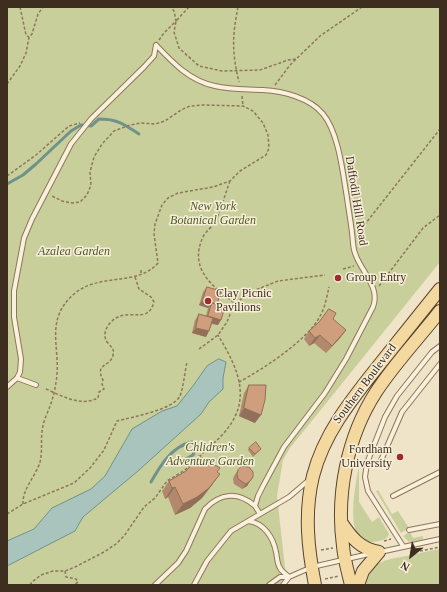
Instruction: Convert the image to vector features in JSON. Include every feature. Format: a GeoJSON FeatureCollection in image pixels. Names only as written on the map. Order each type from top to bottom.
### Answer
{"type":"FeatureCollection","features":[{"type":"Feature","properties":{"kind":"main road","name":"Southern Boulevard"},"geometry":{"type":"LineString","coordinates":[[317,582],[312,567],[308,542],[307,518],[312,478],[322,449],[329,433],[348,404],[440,289]]}},
{"type":"Feature","properties":{"kind":"main road","name":"Southern Boulevard"},"geometry":{"type":"LineString","coordinates":[[351,585],[343,547],[341,522],[342,496],[346,468],[354,439],[364,415],[383,382],[440,311]]}},
{"type":"Feature","properties":{"kind":"main road"},"geometry":{"type":"LineString","coordinates":[[341,522],[357,544],[379,552],[363,571],[358,585]]}},
{"type":"Feature","properties":{"kind":"lane","name":"Daffodil Hill Road"},"geometry":{"type":"LineString","coordinates":[[156,45],[172,63],[193,78],[214,86],[289,94],[311,103],[323,114],[332,127],[340,158],[353,250],[374,290]]}},
{"type":"Feature","properties":{"kind":"lane"},"geometry":{"type":"LineString","coordinates":[[7,387],[17,378],[20,372],[21,359],[14,317],[14,291],[24,238],[45,193],[71,144],[91,119],[154,56],[156,45]]}},
{"type":"Feature","properties":{"kind":"lane"},"geometry":{"type":"LineString","coordinates":[[256,506],[258,496],[284,448],[325,393],[346,359],[373,307],[376,298],[374,290]]}},
{"type":"Feature","properties":{"kind":"lane"},"geometry":{"type":"LineString","coordinates":[[403,546],[368,491],[365,477],[367,463],[385,417],[397,396],[432,352],[440,346]]}},
{"type":"Feature","properties":{"kind":"lane"},"geometry":{"type":"LineString","coordinates":[[378,466],[402,412],[440,364]]}},
{"type":"Feature","properties":{"kind":"lane"},"geometry":{"type":"LineString","coordinates":[[17,378],[36,386]]}},
{"type":"Feature","properties":{"kind":"lane"},"geometry":{"type":"LineString","coordinates":[[393,496],[440,472]]}},
{"type":"Feature","properties":{"kind":"lane"},"geometry":{"type":"LineString","coordinates":[[194,585],[206,561],[231,531],[289,497],[312,478]]}},
{"type":"Feature","properties":{"kind":"lane"},"geometry":{"type":"LineString","coordinates":[[155,585],[178,563],[186,551],[205,509],[215,500],[233,495],[245,498],[256,506],[260,514]]}},
{"type":"Feature","properties":{"kind":"lane"},"geometry":{"type":"LineString","coordinates":[[248,521],[261,525],[270,534],[275,544],[280,568],[289,577]]}},
{"type":"Feature","properties":{"kind":"lane"},"geometry":{"type":"LineString","coordinates":[[409,530],[440,524]]}},
{"type":"Feature","properties":{"kind":"lane"},"geometry":{"type":"LineString","coordinates":[[269,585],[280,577],[289,577],[312,567],[345,558],[440,539]]}},
{"type":"Feature","properties":{"kind":"lane"},"geometry":{"type":"LineString","coordinates":[[284,585],[289,577]]}},
{"type":"Feature","properties":{"kind":"path"},"geometry":{"type":"LineString","coordinates":[[20,7],[26,35],[29,37]]}},
{"type":"Feature","properties":{"kind":"path"},"geometry":{"type":"LineString","coordinates":[[7,84],[20,66],[26,53],[29,37],[32,34],[38,14],[43,7]]}},
{"type":"Feature","properties":{"kind":"path"},"geometry":{"type":"LineString","coordinates":[[171,7],[174,11],[176,21],[174,32],[179,48],[199,66],[222,71],[260,70],[288,60],[296,59]]}},
{"type":"Feature","properties":{"kind":"path"},"geometry":{"type":"LineString","coordinates":[[156,45],[164,33],[189,7]]}},
{"type":"Feature","properties":{"kind":"path"},"geometry":{"type":"LineString","coordinates":[[238,7],[234,26],[233,47],[236,70],[241,90],[242,106]]}},
{"type":"Feature","properties":{"kind":"path"},"geometry":{"type":"LineString","coordinates":[[270,91],[296,59],[320,36],[362,7]]}},
{"type":"Feature","properties":{"kind":"path"},"geometry":{"type":"LineString","coordinates":[[23,504],[22,497],[34,477],[40,462],[43,426],[51,404],[56,380],[55,325],[66,302],[83,287],[94,283],[141,275],[152,269],[158,263],[154,234],[155,224],[162,205],[168,198],[178,193],[213,187],[230,181],[240,171],[266,155],[269,148],[268,135],[263,123],[253,111],[242,106],[190,106],[154,124],[141,123],[130,125],[114,131],[102,144],[94,157],[90,172],[91,185],[88,195],[80,202],[62,202],[45,193]]}},
{"type":"Feature","properties":{"kind":"path"},"geometry":{"type":"LineString","coordinates":[[7,176],[36,155],[69,126],[91,119]]}},
{"type":"Feature","properties":{"kind":"path"},"geometry":{"type":"LineString","coordinates":[[352,235],[358,234],[440,129]]}},
{"type":"Feature","properties":{"kind":"path"},"geometry":{"type":"LineString","coordinates":[[230,181],[220,212],[214,224],[204,235],[198,254],[205,277],[214,287],[236,304]]}},
{"type":"Feature","properties":{"kind":"path"},"geometry":{"type":"LineString","coordinates":[[374,290],[384,281],[423,228],[440,216]]}},
{"type":"Feature","properties":{"kind":"path"},"geometry":{"type":"LineString","coordinates":[[343,269],[359,264]]}},
{"type":"Feature","properties":{"kind":"path"},"geometry":{"type":"LineString","coordinates":[[140,270],[141,275]]}},
{"type":"Feature","properties":{"kind":"path"},"geometry":{"type":"LineString","coordinates":[[199,349],[218,336],[236,304],[241,299],[258,289],[278,281],[326,275]]}},
{"type":"Feature","properties":{"kind":"path"},"geometry":{"type":"LineString","coordinates":[[46,389],[76,401],[89,402],[98,398],[99,392],[104,389],[100,370],[103,365],[112,360],[114,355],[112,346],[105,337],[105,330],[109,324],[117,318],[129,314],[143,315],[149,312],[154,302],[151,297],[139,289],[135,276]]}},
{"type":"Feature","properties":{"kind":"path"},"geometry":{"type":"LineString","coordinates":[[239,382],[258,372],[310,332],[320,317],[329,287]]}},
{"type":"Feature","properties":{"kind":"path"},"geometry":{"type":"LineString","coordinates":[[30,585],[41,575],[53,571],[65,571],[86,562],[116,544],[124,536],[144,507],[155,498],[167,481],[186,470],[223,435],[234,420],[240,401],[239,382],[231,357],[218,336]]}},
{"type":"Feature","properties":{"kind":"path"},"geometry":{"type":"LineString","coordinates":[[7,514],[23,504],[74,483],[90,468],[104,450],[117,421],[144,415],[172,404],[177,400],[181,394],[187,362]]}},
{"type":"Feature","properties":{"kind":"path"},"geometry":{"type":"LineString","coordinates":[[315,551],[332,548]]}},
{"type":"Feature","properties":{"kind":"path"},"geometry":{"type":"LineString","coordinates":[[65,571],[66,577],[76,579],[78,582],[74,585]]}},
{"type":"Feature","properties":{"kind":"path"},"geometry":{"type":"LineString","coordinates":[[317,582],[339,576]]}},
{"type":"Feature","properties":{"kind":"green space","name":"New York Botanical Garden"},"geometry":{"type":"Polygon","coordinates":[[[7,7],[440,7],[440,262],[290,448],[283,460],[277,496],[287,585],[7,585],[7,7]]]}},
{"type":"Feature","properties":{"kind":"green space"},"geometry":{"type":"Polygon","coordinates":[[[359,466],[359,502],[372,522],[379,517],[389,534],[387,538],[381,541],[373,542],[363,540],[357,534],[354,524],[354,498],[359,466]]]}},
{"type":"Feature","properties":{"kind":"green space"},"geometry":{"type":"Polygon","coordinates":[[[378,490],[392,514],[398,511],[409,528],[401,533],[376,491],[378,490]]]}},
{"type":"Feature","properties":{"kind":"green space"},"geometry":{"type":"Polygon","coordinates":[[[410,532],[413,538],[423,536],[423,540],[409,542],[403,536],[410,532]]]}},
{"type":"Feature","properties":{"kind":"green space"},"geometry":{"type":"Polygon","coordinates":[[[440,549],[440,584],[364,585],[366,577],[370,571],[379,563],[440,549]]]}},
{"type":"Feature","properties":{"kind":"water"},"geometry":{"type":"Polygon","coordinates":[[[219,359],[226,362],[223,378],[223,389],[209,402],[201,414],[138,471],[83,517],[75,531],[7,566],[7,541],[34,529],[52,508],[91,489],[105,476],[132,429],[162,411],[177,406],[207,366],[219,359]]]}},
{"type":"Feature","properties":{"kind":"building"},"geometry":{"type":"Polygon","coordinates":[[[207,287],[221,291],[217,304],[203,300],[207,287]]]}},
{"type":"Feature","properties":{"kind":"building"},"geometry":{"type":"Polygon","coordinates":[[[212,303],[225,307],[221,320],[208,316],[212,303]]]}},
{"type":"Feature","properties":{"kind":"building"},"geometry":{"type":"Polygon","coordinates":[[[329,309],[336,313],[333,319],[346,330],[332,346],[320,335],[315,338],[309,331],[319,322],[329,309]]]}},
{"type":"Feature","properties":{"kind":"building"},"geometry":{"type":"Polygon","coordinates":[[[199,314],[213,318],[209,331],[196,328],[199,314]]]}},
{"type":"Feature","properties":{"kind":"building"},"geometry":{"type":"Polygon","coordinates":[[[249,385],[266,385],[265,400],[261,415],[244,408],[249,385]]]}},
{"type":"Feature","properties":{"kind":"building"},"geometry":{"type":"Polygon","coordinates":[[[256,442],[261,449],[255,454],[249,448],[256,442]]]}},
{"type":"Feature","properties":{"kind":"building"},"geometry":{"type":"Polygon","coordinates":[[[199,456],[220,468],[217,472],[220,474],[209,488],[197,497],[183,504],[175,487],[172,488],[169,481],[186,471],[199,456]]]}},
{"type":"Feature","properties":{"kind":"building"},"geometry":{"type":"Polygon","coordinates":[[[242,466],[249,467],[253,472],[253,477],[246,484],[238,479],[238,470],[242,466]]]}},
{"type":"Feature","properties":{"kind":"waterway"},"geometry":{"type":"LineString","coordinates":[[7,184],[23,175],[71,131],[81,125],[91,126],[99,119],[111,120],[116,121],[139,134]]}},
{"type":"Feature","properties":{"kind":"waterway"},"geometry":{"type":"LineString","coordinates":[[151,482],[163,463],[173,452],[185,444],[192,442],[196,448],[193,455],[186,459]]}},
{"type":"Feature","properties":{"kind":"place","name":"Group Entry"},"geometry":{"type":"Point","coordinates":[338,278]}},
{"type":"Feature","properties":{"kind":"place","name":"Clay Picnic Pavilions"},"geometry":{"type":"Point","coordinates":[208,301]}},
{"type":"Feature","properties":{"kind":"place","name":"Fordham University"},"geometry":{"type":"Point","coordinates":[400,457]}},
{"type":"Feature","properties":{"kind":"park label","name":"Azalea Garden"},"geometry":{"type":"Point","coordinates":[74,252]}},
{"type":"Feature","properties":{"kind":"park label","name":"Chlidren's Adventure Garden"},"geometry":{"type":"Point","coordinates":[210,455]}}]}
